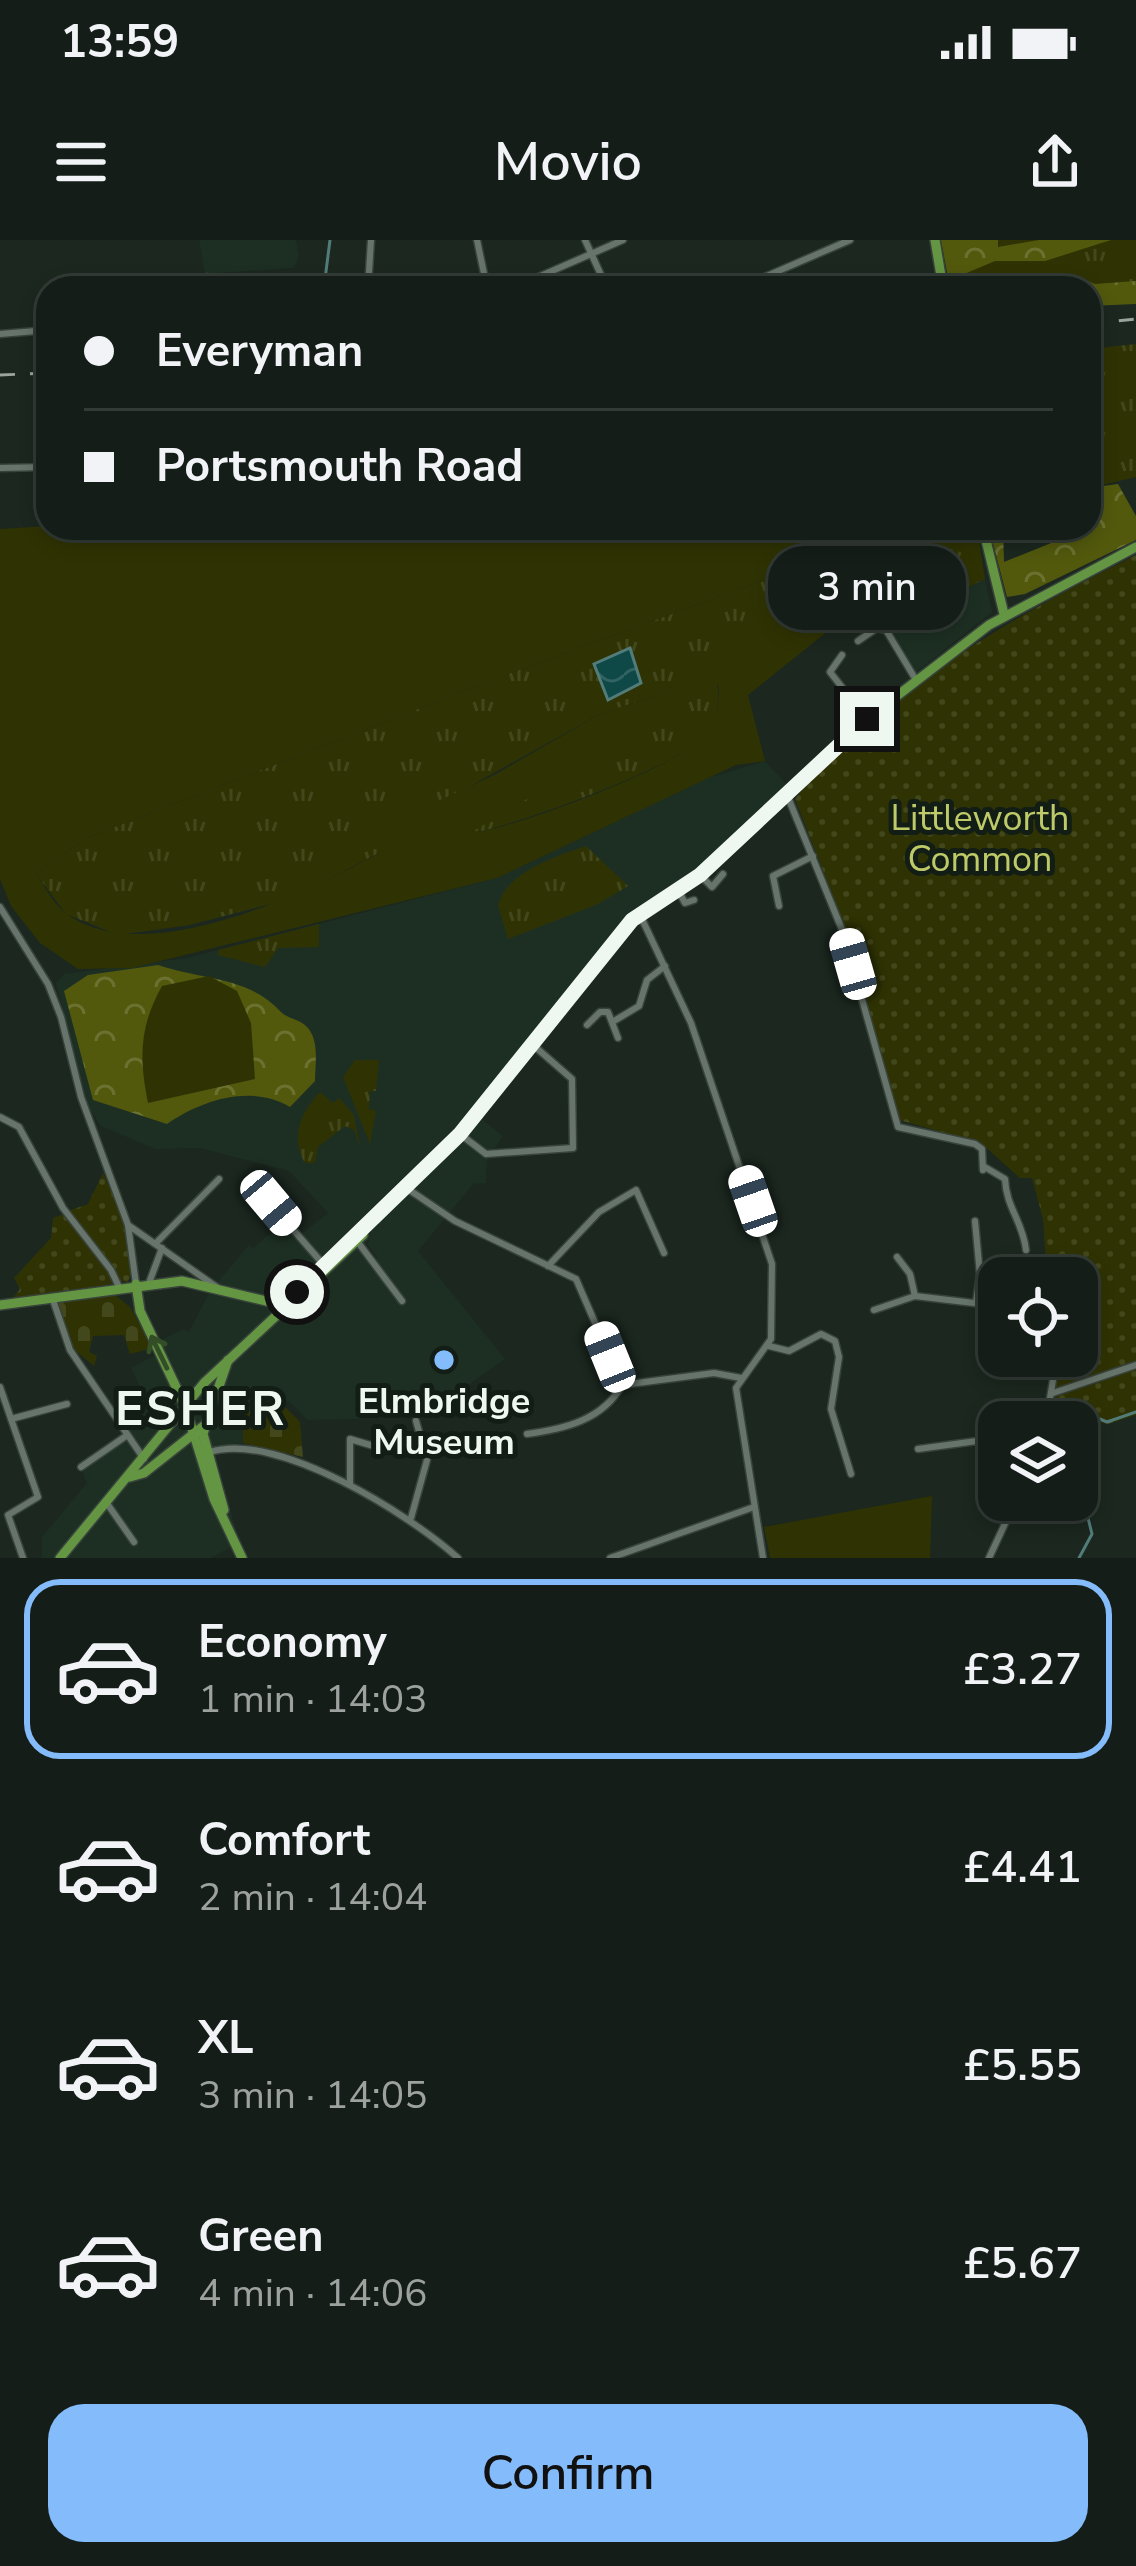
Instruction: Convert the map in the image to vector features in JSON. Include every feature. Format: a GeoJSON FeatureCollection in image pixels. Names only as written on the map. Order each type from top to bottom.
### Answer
{"type":"FeatureCollection","features":[{"type":"Feature","properties":{"kind":"main road"},"geometry":{"type":"LineString","coordinates":[[935,240],[941,276]]}},
{"type":"Feature","properties":{"kind":"main road"},"geometry":{"type":"LineString","coordinates":[[986,540],[1004,614]]}},
{"type":"Feature","properties":{"kind":"main road"},"geometry":{"type":"LineString","coordinates":[[60,1558],[229,1357],[460,1134],[639,914],[700,875],[867,719],[1004,614],[1136,547]]}},
{"type":"Feature","properties":{"kind":"main road"},"geometry":{"type":"LineString","coordinates":[[314,1276],[355,1238]]}},
{"type":"Feature","properties":{"kind":"main road"},"geometry":{"type":"LineString","coordinates":[[0,1305],[136,1284],[193,1282],[283,1305]]}},
{"type":"Feature","properties":{"kind":"main road"},"geometry":{"type":"LineString","coordinates":[[139,1304],[149,1283]]}},
{"type":"Feature","properties":{"kind":"main road"},"geometry":{"type":"LineString","coordinates":[[136,1284],[139,1304],[206,1454]]}},
{"type":"Feature","properties":{"kind":"main road"},"geometry":{"type":"LineString","coordinates":[[119,1288],[139,1304]]}},
{"type":"Feature","properties":{"kind":"main road"},"geometry":{"type":"LineString","coordinates":[[257,1302],[270,1317]]}},
{"type":"Feature","properties":{"kind":"main road"},"geometry":{"type":"LineString","coordinates":[[229,1357],[203,1434],[224,1516],[242,1558]]}},
{"type":"Feature","properties":{"kind":"main road"},"geometry":{"type":"LineString","coordinates":[[130,1477],[144,1473],[206,1424]]}},
{"type":"Feature","properties":{"kind":"street"},"geometry":{"type":"LineString","coordinates":[[369,276],[371,240]]}},
{"type":"Feature","properties":{"kind":"street"},"geometry":{"type":"LineString","coordinates":[[477,240],[484,276]]}},
{"type":"Feature","properties":{"kind":"street"},"geometry":{"type":"LineString","coordinates":[[585,240],[601,276]]}},
{"type":"Feature","properties":{"kind":"street"},"geometry":{"type":"LineString","coordinates":[[541,276],[623,240]]}},
{"type":"Feature","properties":{"kind":"street"},"geometry":{"type":"LineString","coordinates":[[767,276],[850,240]]}},
{"type":"Feature","properties":{"kind":"street"},"geometry":{"type":"LineString","coordinates":[[0,334],[36,331]]}},
{"type":"Feature","properties":{"kind":"street"},"geometry":{"type":"LineString","coordinates":[[0,469],[36,467]]}},
{"type":"Feature","properties":{"kind":"street"},"geometry":{"type":"LineString","coordinates":[[858,641],[877,628],[886,630],[916,680]]}},
{"type":"Feature","properties":{"kind":"street"},"geometry":{"type":"LineString","coordinates":[[842,655],[829,665],[830,672],[867,719]]}},
{"type":"Feature","properties":{"kind":"street"},"geometry":{"type":"LineString","coordinates":[[788,795],[843,932],[898,1127],[982,1149],[983,1168],[1005,1179],[1006,1201],[1022,1226],[1026,1250]]}},
{"type":"Feature","properties":{"kind":"street"},"geometry":{"type":"LineString","coordinates":[[780,899],[771,882],[777,871],[813,856]]}},
{"type":"Feature","properties":{"kind":"street"},"geometry":{"type":"LineString","coordinates":[[712,887],[723,874]]}},
{"type":"Feature","properties":{"kind":"street"},"geometry":{"type":"LineString","coordinates":[[700,875],[719,896]]}},
{"type":"Feature","properties":{"kind":"street"},"geometry":{"type":"LineString","coordinates":[[678,890],[686,903],[694,900]]}},
{"type":"Feature","properties":{"kind":"street"},"geometry":{"type":"LineString","coordinates":[[0,907],[56,1000],[82,1097],[128,1225],[136,1284]]}},
{"type":"Feature","properties":{"kind":"street"},"geometry":{"type":"LineString","coordinates":[[639,914],[667,966],[770,1252],[774,1282],[769,1346],[741,1378],[737,1399],[763,1558]]}},
{"type":"Feature","properties":{"kind":"street"},"geometry":{"type":"LineString","coordinates":[[614,1021],[635,1014],[647,980],[667,966]]}},
{"type":"Feature","properties":{"kind":"street"},"geometry":{"type":"LineString","coordinates":[[587,1025],[604,1010],[614,1021],[618,1038]]}},
{"type":"Feature","properties":{"kind":"street"},"geometry":{"type":"LineString","coordinates":[[460,1134],[486,1154],[573,1148],[572,1079],[532,1046]]}},
{"type":"Feature","properties":{"kind":"street"},"geometry":{"type":"LineString","coordinates":[[0,1117],[19,1127],[63,1208],[115,1275],[119,1288]]}},
{"type":"Feature","properties":{"kind":"street"},"geometry":{"type":"LineString","coordinates":[[149,1283],[160,1245],[220,1179]]}},
{"type":"Feature","properties":{"kind":"street"},"geometry":{"type":"LineString","coordinates":[[408,1189],[455,1221],[580,1283],[622,1385]]}},
{"type":"Feature","properties":{"kind":"street"},"geometry":{"type":"LineString","coordinates":[[548,1266],[588,1221],[636,1190],[664,1253]]}},
{"type":"Feature","properties":{"kind":"street"},"geometry":{"type":"LineString","coordinates":[[271,1203],[323,1264]]}},
{"type":"Feature","properties":{"kind":"street"},"geometry":{"type":"LineString","coordinates":[[874,1310],[915,1296],[976,1303],[980,1275],[975,1221]]}},
{"type":"Feature","properties":{"kind":"street"},"geometry":{"type":"LineString","coordinates":[[128,1225],[219,1288]]}},
{"type":"Feature","properties":{"kind":"street"},"geometry":{"type":"LineString","coordinates":[[355,1238],[402,1301]]}},
{"type":"Feature","properties":{"kind":"street"},"geometry":{"type":"LineString","coordinates":[[898,1256],[910,1274],[915,1296]]}},
{"type":"Feature","properties":{"kind":"street"},"geometry":{"type":"LineString","coordinates":[[52,1297],[70,1350],[144,1459]]}},
{"type":"Feature","properties":{"kind":"street"},"geometry":{"type":"LineString","coordinates":[[769,1346],[789,1351],[821,1334],[836,1341],[839,1357],[831,1409],[847,1470]]}},
{"type":"Feature","properties":{"kind":"street"},"geometry":{"type":"LineString","coordinates":[[1053,1393],[1136,1365]]}},
{"type":"Feature","properties":{"kind":"street"},"geometry":{"type":"LineString","coordinates":[[622,1385],[714,1373],[741,1378]]}},
{"type":"Feature","properties":{"kind":"street"},"geometry":{"type":"LineString","coordinates":[[1051,1401],[1055,1377]]}},
{"type":"Feature","properties":{"kind":"street"},"geometry":{"type":"LineString","coordinates":[[527,1435],[536,1429],[576,1425],[616,1396],[622,1385]]}},
{"type":"Feature","properties":{"kind":"street"},"geometry":{"type":"LineString","coordinates":[[0,1387],[38,1497],[8,1515],[23,1558]]}},
{"type":"Feature","properties":{"kind":"street"},"geometry":{"type":"LineString","coordinates":[[11,1419],[68,1404]]}},
{"type":"Feature","properties":{"kind":"street"},"geometry":{"type":"LineString","coordinates":[[411,1518],[427,1460],[416,1420]]}},
{"type":"Feature","properties":{"kind":"street"},"geometry":{"type":"LineString","coordinates":[[81,1468],[126,1436]]}},
{"type":"Feature","properties":{"kind":"street"},"geometry":{"type":"LineString","coordinates":[[350,1485],[350,1436],[377,1447]]}},
{"type":"Feature","properties":{"kind":"street"},"geometry":{"type":"LineString","coordinates":[[918,1449],[978,1441]]}},
{"type":"Feature","properties":{"kind":"street"},"geometry":{"type":"LineString","coordinates":[[206,1454],[238,1450],[312,1467],[411,1518],[458,1558]]}},
{"type":"Feature","properties":{"kind":"street"},"geometry":{"type":"LineString","coordinates":[[106,1502],[134,1542]]}},
{"type":"Feature","properties":{"kind":"street"},"geometry":{"type":"LineString","coordinates":[[610,1558],[754,1507]]}},
{"type":"Feature","properties":{"kind":"street"},"geometry":{"type":"LineString","coordinates":[[989,1558],[1006,1521]]}},
{"type":"Feature","properties":{"kind":"shaded area"},"geometry":{"type":"Polygon","coordinates":[[[199,240],[296,240],[299,256],[294,268],[205,274],[199,240]]]}},
{"type":"Feature","properties":{"kind":"shaded area"},"geometry":{"type":"Polygon","coordinates":[[[910,564],[935,604],[985,579],[992,612],[915,673],[870,597],[910,564]]]}},
{"type":"Feature","properties":{"kind":"shaded area"},"geometry":{"type":"Polygon","coordinates":[[[765,761],[787,785],[699,868],[626,917],[479,1104],[343,1236],[375,1266],[377,1257],[368,1245],[371,1230],[482,1119],[503,1136],[487,1160],[486,1183],[474,1183],[418,1251],[505,1359],[440,1405],[424,1387],[360,1419],[307,1420],[289,1401],[244,1406],[243,1443],[213,1455],[240,1542],[211,1558],[42,1558],[42,1537],[87,1483],[80,1466],[127,1432],[121,1423],[142,1391],[131,1368],[163,1351],[160,1341],[183,1329],[189,1332],[210,1291],[249,1245],[253,1248],[281,1224],[295,1239],[328,1213],[289,1171],[200,1148],[155,1149],[101,1126],[88,1107],[56,983],[64,974],[187,958],[497,878],[708,778],[765,761]]]}},
{"type":"Feature","properties":{"kind":"green space"},"geometry":{"type":"Polygon","coordinates":[[[941,240],[1136,240],[1136,301],[1101,291],[1101,276],[948,276],[941,240]]]}},
{"type":"Feature","properties":{"kind":"green space"},"geometry":{"type":"Polygon","coordinates":[[[941,240],[998,240],[998,247],[1039,240],[1111,240],[1045,261],[995,261],[948,276],[941,240]]]}},
{"type":"Feature","properties":{"kind":"green space"},"geometry":{"type":"Polygon","coordinates":[[[1136,281],[1136,304],[1101,305],[1101,284],[1136,281]]]}},
{"type":"Feature","properties":{"kind":"green space"},"geometry":{"type":"Polygon","coordinates":[[[1136,344],[1136,477],[1101,485],[1101,348],[1136,344]]]}},
{"type":"Feature","properties":{"kind":"green space"},"geometry":{"type":"Polygon","coordinates":[[[1118,484],[1136,516],[1136,540],[1025,594],[1007,597],[992,540],[1003,540],[1004,562],[1059,540],[1101,540],[1101,486],[1118,484]]]}},
{"type":"Feature","properties":{"kind":"green space"},"geometry":{"type":"Polygon","coordinates":[[[36,527],[36,540],[873,540],[500,677],[86,838],[36,874],[71,917],[106,931],[147,934],[237,916],[326,880],[397,843],[391,830],[399,819],[494,775],[600,714],[655,696],[882,565],[906,540],[942,540],[748,695],[765,761],[736,765],[497,878],[132,968],[78,969],[40,943],[11,906],[0,879],[0,529],[36,527]],[[718,684],[470,833],[588,797],[654,768],[696,743],[717,709],[718,684]]]}},
{"type":"Feature","properties":{"kind":"green space"},"geometry":{"type":"Polygon","coordinates":[[[873,540],[909,540],[863,577],[655,696],[600,714],[454,795],[398,843],[290,899],[190,925],[118,935],[66,914],[36,874],[86,838],[500,677],[873,540]]]}},
{"type":"Feature","properties":{"kind":"green space"},"geometry":{"type":"Polygon","coordinates":[[[941,540],[979,540],[985,579],[934,604],[910,564],[941,540]]]}},
{"type":"Feature","properties":{"kind":"green space","name":"Littleworth Common"},"geometry":{"type":"Polygon","coordinates":[[[1136,555],[1136,1415],[1108,1424],[1098,1422],[1098,1401],[1050,1401],[1054,1377],[1098,1377],[1098,1257],[1046,1257],[1043,1219],[1032,1178],[1020,1178],[981,1143],[899,1120],[846,929],[795,799],[865,725],[907,691],[1045,603],[1136,555]]]}},
{"type":"Feature","properties":{"kind":"green space"},"geometry":{"type":"Polygon","coordinates":[[[717,683],[713,722],[682,753],[587,796],[466,834],[717,683]]]}},
{"type":"Feature","properties":{"kind":"green space"},"geometry":{"type":"Polygon","coordinates":[[[586,846],[628,886],[598,904],[508,939],[498,905],[503,893],[534,867],[586,846]]]}},
{"type":"Feature","properties":{"kind":"green space"},"geometry":{"type":"Polygon","coordinates":[[[319,924],[319,947],[278,948],[265,967],[218,955],[218,950],[319,924]]]}},
{"type":"Feature","properties":{"kind":"green space"},"geometry":{"type":"Polygon","coordinates":[[[158,965],[239,985],[303,1024],[315,1045],[315,1081],[290,1107],[259,1097],[227,1098],[167,1124],[93,1100],[64,991],[88,975],[158,965]]]}},
{"type":"Feature","properties":{"kind":"green space"},"geometry":{"type":"Polygon","coordinates":[[[209,976],[237,991],[251,1023],[255,1079],[148,1103],[143,1043],[154,1001],[162,986],[209,976]]]}},
{"type":"Feature","properties":{"kind":"green space"},"geometry":{"type":"Polygon","coordinates":[[[355,1060],[379,1060],[376,1091],[370,1091],[369,1109],[376,1111],[370,1144],[343,1077],[355,1060]]]}},
{"type":"Feature","properties":{"kind":"green space"},"geometry":{"type":"Polygon","coordinates":[[[320,1092],[333,1103],[339,1098],[354,1115],[360,1147],[354,1130],[345,1126],[318,1147],[315,1163],[305,1163],[298,1134],[320,1092]]]}},
{"type":"Feature","properties":{"kind":"green space"},"geometry":{"type":"Polygon","coordinates":[[[103,1173],[129,1243],[128,1282],[121,1281],[68,1211],[88,1204],[103,1173]]]}},
{"type":"Feature","properties":{"kind":"green space"},"geometry":{"type":"Polygon","coordinates":[[[64,1214],[110,1272],[112,1284],[12,1299],[20,1289],[14,1278],[51,1238],[53,1218],[64,1214]]]}},
{"type":"Feature","properties":{"kind":"green space"},"geometry":{"type":"Polygon","coordinates":[[[115,1295],[130,1307],[153,1348],[130,1354],[124,1335],[93,1336],[89,1352],[97,1356],[94,1366],[72,1348],[58,1303],[115,1295]]]}},
{"type":"Feature","properties":{"kind":"green space"},"geometry":{"type":"Polygon","coordinates":[[[280,1402],[300,1422],[303,1457],[243,1443],[243,1406],[280,1402]]]}},
{"type":"Feature","properties":{"kind":"green space"},"geometry":{"type":"Polygon","coordinates":[[[932,1496],[930,1558],[770,1558],[764,1527],[932,1496]]]}},
{"type":"Feature","properties":{"kind":"water"},"geometry":{"type":"Polygon","coordinates":[[[630,648],[641,683],[608,700],[594,664],[630,648]]]}},
{"type":"Feature","properties":{"kind":"waterway"},"geometry":{"type":"LineString","coordinates":[[325,276],[330,240]]}},
{"type":"Feature","properties":{"kind":"waterway"},"geometry":{"type":"LineString","coordinates":[[1098,1418],[1107,1422],[1136,1412]]}},
{"type":"Feature","properties":{"kind":"waterway"},"geometry":{"type":"LineString","coordinates":[[1079,1558],[1092,1534],[1089,1521]]}},
{"type":"Feature","properties":{"kind":"railway"},"geometry":{"type":"LineString","coordinates":[[1101,323],[1136,319]]}},
{"type":"Feature","properties":{"kind":"railway"},"geometry":{"type":"LineString","coordinates":[[0,375],[36,374]]}},
{"type":"Feature","properties":{"kind":"place","name":"Elmbridge Museum"},"geometry":{"type":"Point","coordinates":[444,1360]}},
{"type":"Feature","properties":{"kind":"district","name":"ESHER"},"geometry":{"type":"Point","coordinates":[201,1408]}},
{"type":"Feature","properties":{"kind":"route"},"geometry":{"type":"LineString","coordinates":[[297,1292],[460,1134],[632,920],[700,875],[867,719]]}}]}
